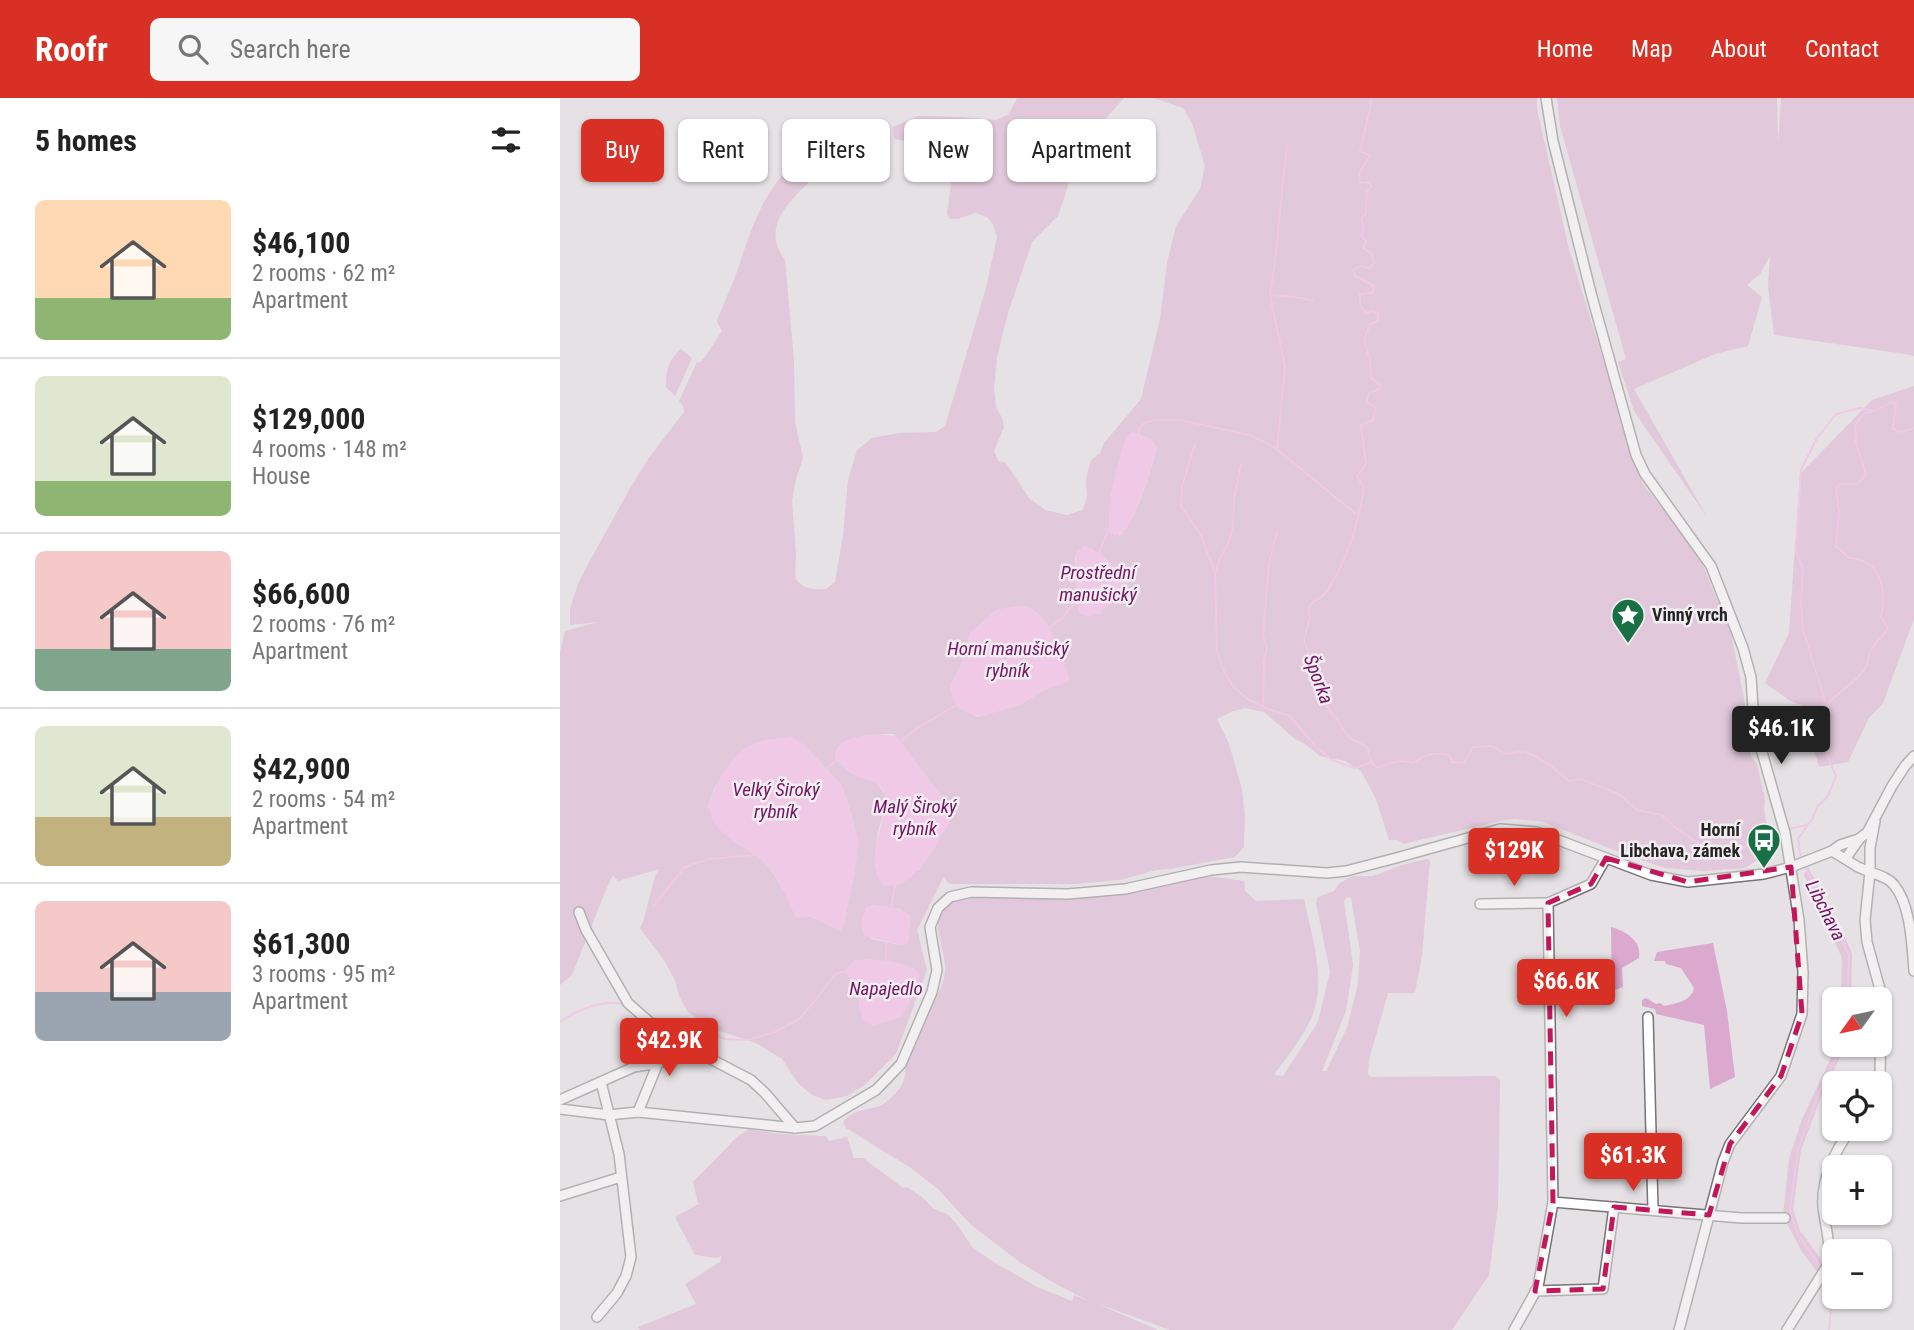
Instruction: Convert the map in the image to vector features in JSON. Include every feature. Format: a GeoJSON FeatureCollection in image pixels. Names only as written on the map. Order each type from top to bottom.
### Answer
{"type":"FeatureCollection","features":[{"type":"Feature","properties":{"kind":"street"},"geometry":{"type":"LineString","coordinates":[[1546,98],[1552,141],[1636,455],[1645,474],[1711,566],[1730,611],[1751,677],[1754,724],[1784,830],[1799,864],[1802,1014],[1781,1076],[1730,1144],[1679,1330]]}},
{"type":"Feature","properties":{"kind":"street"},"geometry":{"type":"LineString","coordinates":[[560,1109],[609,1115],[638,1112],[795,1128],[815,1126],[876,1090],[901,1064],[932,992],[937,970],[930,927],[938,908],[950,897],[971,892],[1068,894],[1125,889],[1241,866],[1336,872],[1500,829],[1538,832],[1651,875],[1688,882],[1763,874],[1832,851],[1867,833],[1892,786],[1914,756]]}},
{"type":"Feature","properties":{"kind":"street"},"geometry":{"type":"LineString","coordinates":[[1875,821],[1870,848],[1865,920],[1867,942],[1881,993],[1880,1071]]}},
{"type":"Feature","properties":{"kind":"street"},"geometry":{"type":"LineString","coordinates":[[1846,858],[1860,838]]}},
{"type":"Feature","properties":{"kind":"street"},"geometry":{"type":"LineString","coordinates":[[1832,851],[1858,867],[1894,883],[1904,903],[1914,971]]}},
{"type":"Feature","properties":{"kind":"street"},"geometry":{"type":"LineString","coordinates":[[1480,904],[1548,903],[1591,884],[1606,858]]}},
{"type":"Feature","properties":{"kind":"street"},"geometry":{"type":"LineString","coordinates":[[1514,1330],[1538,1287],[1553,1202],[1548,903]]}},
{"type":"Feature","properties":{"kind":"street"},"geometry":{"type":"LineString","coordinates":[[579,912],[586,930],[628,1003],[663,1034],[751,1080],[795,1128]]}},
{"type":"Feature","properties":{"kind":"street"},"geometry":{"type":"LineString","coordinates":[[1647,1017],[1653,1210]]}},
{"type":"Feature","properties":{"kind":"street"},"geometry":{"type":"LineString","coordinates":[[638,1112],[658,1063],[663,1034]]}},
{"type":"Feature","properties":{"kind":"street"},"geometry":{"type":"LineString","coordinates":[[560,1100],[634,1067],[658,1063],[696,1051]]}},
{"type":"Feature","properties":{"kind":"street"},"geometry":{"type":"LineString","coordinates":[[597,1317],[617,1293],[626,1276],[631,1257],[617,1141],[601,1082]]}},
{"type":"Feature","properties":{"kind":"street"},"geometry":{"type":"LineString","coordinates":[[1787,1330],[1829,1263],[1823,1185],[1832,1161],[1844,1141]]}},
{"type":"Feature","properties":{"kind":"street"},"geometry":{"type":"LineString","coordinates":[[560,1196],[621,1177]]}},
{"type":"Feature","properties":{"kind":"street"},"geometry":{"type":"LineString","coordinates":[[1553,1202],[1741,1218],[1786,1218]]}},
{"type":"Feature","properties":{"kind":"street"},"geometry":{"type":"LineString","coordinates":[[1535,1291],[1603,1289],[1614,1207]]}},
{"type":"Feature","properties":{"kind":"highlighted area"},"geometry":{"type":"Polygon","coordinates":[[[1606,858],[1688,882],[1791,867],[1802,1014],[1781,1076],[1730,1144],[1709,1215],[1614,1207],[1603,1289],[1535,1291],[1553,1202],[1548,903],[1591,884],[1606,858]]]}},
{"type":"Feature","properties":{"kind":"shaded area"},"geometry":{"type":"Polygon","coordinates":[[[1017,98],[1124,98],[1105,119],[1007,119],[1007,182],[1069,182],[1058,216],[1032,242],[1008,313],[997,357],[994,388],[996,407],[1004,427],[994,451],[998,461],[1006,463],[1029,498],[1045,510],[1067,515],[1083,510],[1091,460],[1100,453],[1104,443],[1141,399],[1160,319],[1167,263],[1176,226],[1200,189],[1205,166],[1192,123],[1183,108],[1153,98],[1537,98],[1537,109],[1569,249],[1630,453],[1643,484],[1702,563],[1731,634],[1746,709],[1751,756],[1757,764],[1773,850],[1745,868],[1704,871],[1665,868],[1544,822],[1515,819],[1403,844],[1398,840],[1389,840],[1376,799],[1361,771],[1345,761],[1320,756],[1264,712],[1245,708],[1217,719],[1229,744],[1242,789],[1244,847],[1235,857],[1156,870],[1120,880],[1074,884],[951,884],[944,876],[917,930],[927,970],[896,1054],[866,1084],[847,1096],[826,1100],[812,1095],[798,1083],[782,1059],[758,1044],[711,1028],[688,1012],[665,962],[640,928],[659,869],[618,881],[613,875],[572,975],[560,985],[560,652],[565,631],[598,622],[570,625],[570,609],[578,584],[628,492],[648,459],[684,412],[679,401],[697,362],[705,357],[722,331],[718,319],[748,238],[767,198],[782,177],[782,182],[808,182],[789,203],[776,229],[777,244],[785,260],[794,360],[795,422],[803,458],[792,500],[795,578],[808,588],[826,589],[835,582],[843,536],[848,480],[857,450],[872,438],[899,433],[936,432],[945,426],[986,288],[997,237],[993,224],[987,217],[975,213],[950,219],[947,214],[951,182],[993,182],[993,120],[1009,114],[1017,98]],[[1157,447],[1122,451],[1111,494],[1119,536],[1137,508],[1157,447]],[[1092,549],[1075,556],[1077,604],[1098,614],[1127,588],[1124,576],[1092,549]],[[998,609],[970,633],[960,668],[950,685],[978,717],[1019,705],[1047,689],[1069,681],[1058,646],[1040,615],[998,609]],[[894,734],[863,736],[845,741],[835,759],[856,776],[876,782],[885,795],[875,859],[919,870],[954,813],[894,734]],[[803,744],[723,774],[708,806],[727,836],[757,855],[770,868],[782,888],[812,917],[840,931],[855,871],[855,826],[842,786],[803,744]],[[872,905],[866,908],[862,924],[871,939],[900,945],[908,943],[910,923],[901,909],[872,905]],[[888,961],[856,986],[860,995],[859,1006],[873,1025],[901,1017],[915,969],[888,961]]]}},
{"type":"Feature","properties":{"kind":"shaded area"},"geometry":{"type":"Polygon","coordinates":[[[1557,98],[1777,98],[1778,144],[1781,98],[1914,98],[1914,356],[1774,335],[1768,286],[1770,256],[1760,274],[1747,285],[1762,297],[1748,346],[1715,354],[1634,389],[1707,517],[1634,411],[1618,362],[1626,359],[1560,126],[1557,98]]]}},
{"type":"Feature","properties":{"kind":"shaded area"},"geometry":{"type":"Polygon","coordinates":[[[918,116],[984,119],[911,119],[918,116]]]}},
{"type":"Feature","properties":{"kind":"shaded area"},"geometry":{"type":"Polygon","coordinates":[[[904,122],[904,141],[894,139],[893,127],[904,122]]]}},
{"type":"Feature","properties":{"kind":"shaded area"},"geometry":{"type":"Polygon","coordinates":[[[681,349],[692,358],[675,396],[666,387],[667,375],[671,361],[681,349]]]}},
{"type":"Feature","properties":{"kind":"shaded area"},"geometry":{"type":"Polygon","coordinates":[[[1914,386],[1914,619],[1883,703],[1869,718],[1848,762],[1819,767],[1809,730],[1814,711],[1789,700],[1765,683],[1789,633],[1800,474],[1872,400],[1914,386]]]}},
{"type":"Feature","properties":{"kind":"shaded area"},"geometry":{"type":"Polygon","coordinates":[[[1427,859],[1430,861],[1422,955],[1415,993],[1388,993],[1369,1060],[1368,1074],[1371,1077],[1495,1076],[1500,1080],[1498,1206],[1489,1275],[1452,1330],[1170,1330],[1096,1303],[1158,1330],[640,1330],[638,1327],[696,1304],[685,1284],[720,1262],[722,1256],[716,1258],[695,1255],[675,1217],[700,1203],[693,1182],[737,1137],[749,1129],[777,1134],[826,1136],[829,1141],[847,1137],[854,1158],[863,1158],[903,1188],[907,1187],[923,1198],[934,1209],[947,1214],[972,1247],[992,1261],[1037,1287],[1072,1301],[1074,1295],[1089,1301],[1021,1263],[970,1224],[938,1189],[911,1168],[846,1128],[843,1122],[853,1113],[886,1102],[898,1091],[904,1080],[908,1060],[943,982],[944,955],[938,931],[942,910],[952,902],[971,895],[1105,897],[1209,876],[1244,881],[1245,891],[1256,901],[1304,899],[1317,960],[1318,991],[1310,1021],[1274,1075],[1283,1076],[1318,1022],[1330,972],[1316,903],[1318,897],[1334,891],[1339,884],[1352,876],[1373,876],[1427,859]],[[1347,897],[1344,901],[1353,965],[1346,1011],[1322,1071],[1326,1071],[1347,1028],[1358,984],[1360,951],[1351,898],[1347,897]]]}},
{"type":"Feature","properties":{"kind":"shaded area"},"geometry":{"type":"Polygon","coordinates":[[[1808,867],[1847,942],[1852,954],[1851,987],[1841,987],[1842,958],[1804,875],[1808,867]]]}},
{"type":"Feature","properties":{"kind":"shaded area"},"geometry":{"type":"Polygon","coordinates":[[[1611,927],[1632,938],[1639,952],[1639,958],[1622,968],[1623,987],[1612,991],[1611,927]]]}},
{"type":"Feature","properties":{"kind":"shaded area"},"geometry":{"type":"Polygon","coordinates":[[[1713,943],[1727,1011],[1735,1077],[1710,1089],[1704,1025],[1656,1014],[1655,1009],[1642,1006],[1642,1000],[1646,998],[1664,1006],[1673,1004],[1690,996],[1694,988],[1681,968],[1666,964],[1665,961],[1654,961],[1657,952],[1713,943]]]}},
{"type":"Feature","properties":{"kind":"shaded area"},"geometry":{"type":"Polygon","coordinates":[[[1831,1057],[1840,1057],[1833,1071],[1825,1071],[1831,1057]]]}},
{"type":"Feature","properties":{"kind":"shaded area"},"geometry":{"type":"Polygon","coordinates":[[[1822,1077],[1822,1094],[1801,1150],[1793,1210],[1800,1231],[1822,1260],[1819,1274],[1802,1252],[1783,1216],[1789,1159],[1802,1119],[1822,1077]]]}},
{"type":"Feature","properties":{"kind":"water"},"geometry":{"type":"Polygon","coordinates":[[[1133,432],[1150,438],[1157,447],[1131,520],[1120,534],[1115,536],[1110,534],[1111,498],[1123,445],[1127,435],[1133,432]]]}},
{"type":"Feature","properties":{"kind":"water","name":"Prostřední manušický"},"geometry":{"type":"Polygon","coordinates":[[[1085,546],[1110,561],[1128,583],[1112,603],[1090,617],[1079,613],[1075,581],[1076,552],[1085,546]]]}},
{"type":"Feature","properties":{"kind":"water","name":"Horní manušický rybník"},"geometry":{"type":"Polygon","coordinates":[[[1024,605],[1041,616],[1048,626],[1070,681],[1047,689],[1019,705],[984,716],[964,711],[955,703],[950,685],[960,668],[970,633],[998,609],[1024,605]]]}},
{"type":"Feature","properties":{"kind":"water","name":"Malý Široký rybník"},"geometry":{"type":"Polygon","coordinates":[[[879,734],[896,736],[954,813],[924,863],[908,879],[893,885],[883,885],[875,861],[885,810],[883,791],[875,783],[850,772],[835,759],[839,746],[844,742],[879,734]]]}},
{"type":"Feature","properties":{"kind":"water","name":"Velký Široký rybník"},"geometry":{"type":"Polygon","coordinates":[[[791,736],[803,744],[842,786],[855,826],[859,842],[855,871],[840,931],[812,917],[796,918],[770,868],[719,829],[708,806],[727,768],[741,752],[758,742],[791,736]]]}},
{"type":"Feature","properties":{"kind":"water"},"geometry":{"type":"Polygon","coordinates":[[[872,905],[898,909],[911,916],[908,943],[900,945],[864,936],[862,918],[866,908],[872,905]]]}},
{"type":"Feature","properties":{"kind":"water","name":"Napajedlo"},"geometry":{"type":"Polygon","coordinates":[[[869,959],[903,964],[920,974],[902,1017],[873,1025],[863,1020],[859,1006],[860,995],[845,971],[854,960],[869,959]]]}},
{"type":"Feature","properties":{"kind":"waterway","name":"Šporka"},"geometry":{"type":"LineString","coordinates":[[1371,98],[1360,151],[1370,155],[1359,174],[1360,183],[1368,182],[1371,187],[1367,192],[1366,214],[1361,218],[1364,230],[1361,236],[1366,241],[1363,248],[1371,253],[1374,262],[1370,268],[1360,266],[1353,270],[1355,276],[1374,286],[1373,293],[1360,294],[1360,305],[1366,313],[1378,313],[1378,321],[1370,324],[1364,340],[1370,360],[1371,378],[1381,385],[1380,389],[1369,393],[1367,402],[1376,408],[1373,420],[1361,425],[1366,464],[1357,477],[1364,487],[1351,541],[1341,567],[1327,591],[1308,609],[1310,618],[1304,640],[1324,702],[1350,738],[1367,747],[1373,763],[1379,767],[1401,761],[1413,763],[1435,754],[1449,755],[1452,762],[1464,763],[1473,747],[1492,746],[1506,754],[1525,751],[1549,764],[1569,781],[1580,779],[1619,794],[1637,810],[1662,815],[1677,829],[1720,857],[1732,856],[1761,835],[1779,831]]}},
{"type":"Feature","properties":{"kind":"waterway"},"geometry":{"type":"LineString","coordinates":[[1277,449],[1285,367],[1270,295],[1287,145]]}},
{"type":"Feature","properties":{"kind":"waterway"},"geometry":{"type":"LineString","coordinates":[[1271,295],[1313,301]]}},
{"type":"Feature","properties":{"kind":"waterway","name":"Šporka"},"geometry":{"type":"LineString","coordinates":[[1788,829],[1807,825],[1812,820],[1817,807],[1828,796],[1836,776],[1821,729],[1823,710],[1864,671],[1871,650],[1888,628],[1881,617],[1883,597],[1880,578],[1869,564],[1849,558],[1836,546],[1839,512],[1836,489],[1840,484],[1857,484],[1866,475],[1856,442],[1855,425],[1865,413],[1891,402],[1896,404],[1893,429],[1901,432],[1914,428]]}},
{"type":"Feature","properties":{"kind":"waterway"},"geometry":{"type":"LineString","coordinates":[[1826,704],[1803,630],[1803,569],[1796,551],[1801,470],[1817,438],[1836,414],[1860,408],[1874,411]]}},
{"type":"Feature","properties":{"kind":"waterway"},"geometry":{"type":"LineString","coordinates":[[1139,434],[1144,423],[1180,420],[1250,435],[1274,447],[1356,514]]}},
{"type":"Feature","properties":{"kind":"waterway"},"geometry":{"type":"LineString","coordinates":[[1195,444],[1182,486],[1181,506],[1201,536],[1215,572],[1217,651],[1223,669],[1232,685],[1246,698],[1290,716],[1316,747],[1332,760],[1355,768],[1372,762]]}},
{"type":"Feature","properties":{"kind":"waterway"},"geometry":{"type":"LineString","coordinates":[[1216,571],[1233,526],[1234,499],[1241,464]]}},
{"type":"Feature","properties":{"kind":"waterway"},"geometry":{"type":"LineString","coordinates":[[1098,555],[1109,528]]}},
{"type":"Feature","properties":{"kind":"waterway"},"geometry":{"type":"LineString","coordinates":[[1263,707],[1264,660],[1267,648],[1263,636],[1269,564],[1277,531]]}},
{"type":"Feature","properties":{"kind":"waterway"},"geometry":{"type":"LineString","coordinates":[[1048,629],[1062,618],[1076,601]]}},
{"type":"Feature","properties":{"kind":"waterway"},"geometry":{"type":"LineString","coordinates":[[899,743],[916,729],[958,704]]}},
{"type":"Feature","properties":{"kind":"waterway"},"geometry":{"type":"LineString","coordinates":[[825,770],[837,760]]}},
{"type":"Feature","properties":{"kind":"waterway","name":"Libchava"},"geometry":{"type":"LineString","coordinates":[[1801,859],[1798,839],[1807,826]]}},
{"type":"Feature","properties":{"kind":"waterway"},"geometry":{"type":"LineString","coordinates":[[653,906],[685,867],[709,859],[755,855]]}},
{"type":"Feature","properties":{"kind":"waterway","name":"Libchava"},"geometry":{"type":"LineString","coordinates":[[1805,867],[1849,955],[1848,987]]}},
{"type":"Feature","properties":{"kind":"waterway"},"geometry":{"type":"LineString","coordinates":[[891,908],[895,886]]}},
{"type":"Feature","properties":{"kind":"waterway"},"geometry":{"type":"LineString","coordinates":[[885,960],[887,941]]}},
{"type":"Feature","properties":{"kind":"waterway"},"geometry":{"type":"LineString","coordinates":[[657,1023],[693,1036],[716,1034],[725,1039],[748,1040],[775,1032],[799,1019],[834,975],[848,972]]}},
{"type":"Feature","properties":{"kind":"waterway"},"geometry":{"type":"LineString","coordinates":[[560,1022],[591,1007],[607,1003],[624,1004]]}},
{"type":"Feature","properties":{"kind":"waterway","name":"Libchava"},"geometry":{"type":"LineString","coordinates":[[1822,1269],[1797,1233],[1790,1210],[1798,1149],[1821,1088],[1837,1057]]}},
{"type":"Feature","properties":{"kind":"waterway","name":"Libchava"},"geometry":{"type":"LineString","coordinates":[[1829,1330],[1831,1309]]}},
{"type":"Feature","properties":{"kind":"place","name":"Vinný vrch"},"geometry":{"type":"Point","coordinates":[1628,645]}},
{"type":"Feature","properties":{"kind":"place","name":"Horní Libchava, zámek"},"geometry":{"type":"Point","coordinates":[1764,870]}}]}
